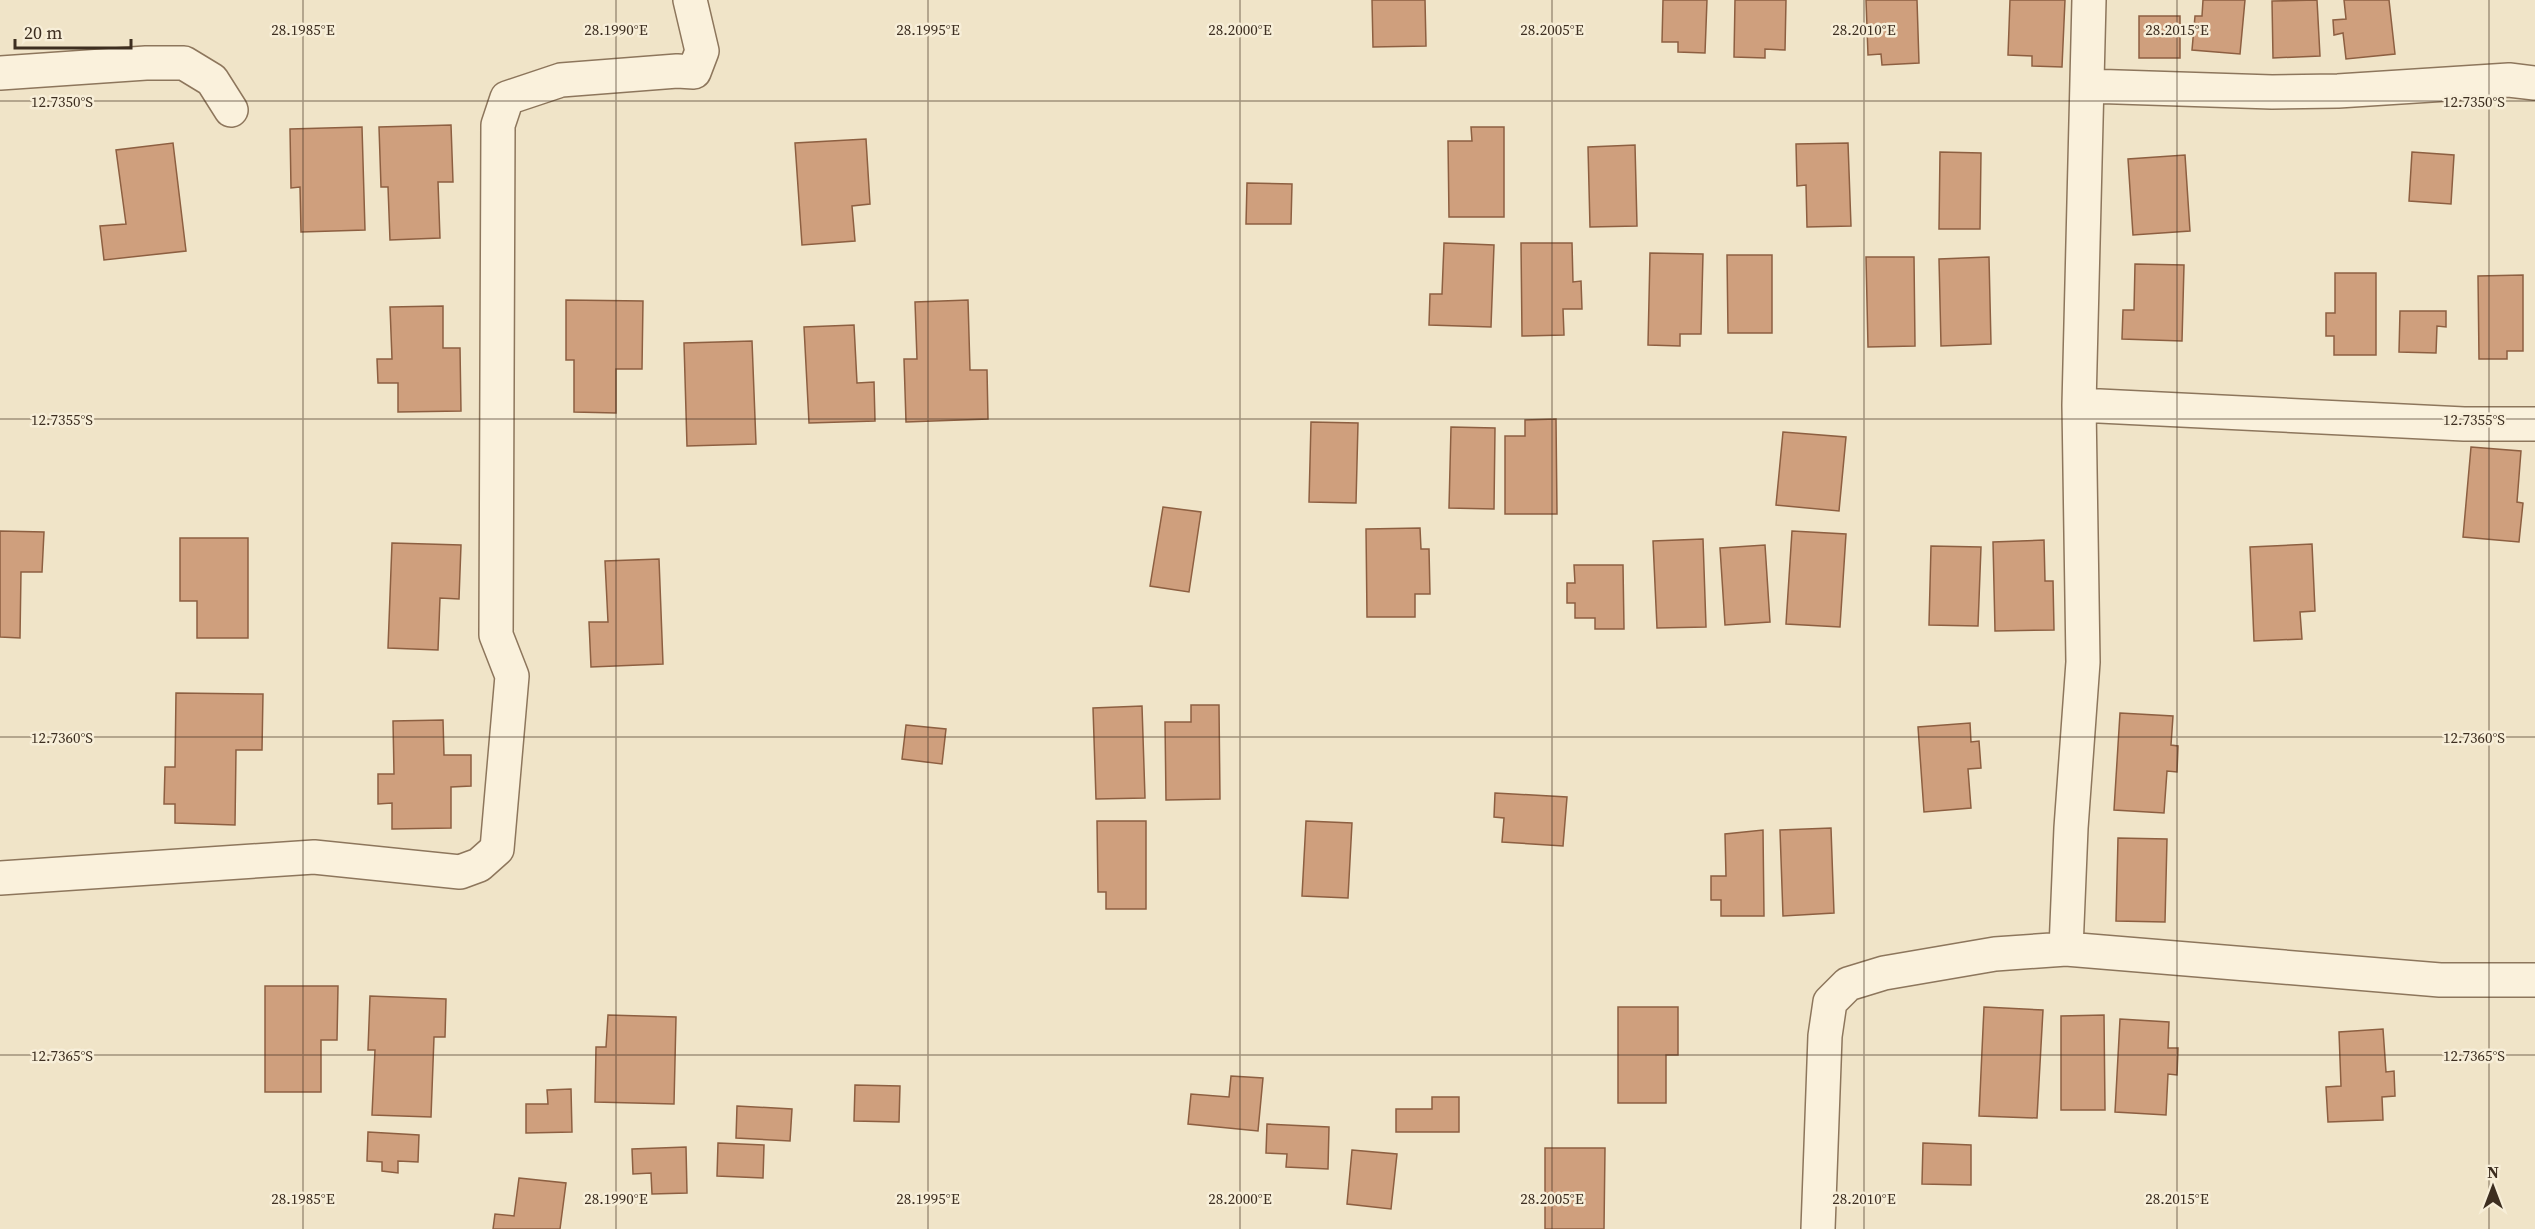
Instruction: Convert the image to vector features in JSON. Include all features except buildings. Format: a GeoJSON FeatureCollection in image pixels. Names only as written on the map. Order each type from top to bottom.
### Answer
{"type":"FeatureCollection","features":[{"type":"Feature","properties":{"kind":"street"},"geometry":{"type":"LineString","coordinates":[[0,878],[314,857],[460,872],[479,865],[497,849],[512,676],[496,635],[498,125],[507,98],[561,80],[678,71],[694,72],[702,51],[690,0]]}},
{"type":"Feature","properties":{"kind":"street"},"geometry":{"type":"LineString","coordinates":[[2066,949],[2071,828],[2083,662],[2079,405],[2089,0]]}},
{"type":"Feature","properties":{"kind":"street"},"geometry":{"type":"LineString","coordinates":[[0,73],[146,63],[184,63],[212,80],[231,110]]}},
{"type":"Feature","properties":{"kind":"street"},"geometry":{"type":"LineString","coordinates":[[2087,86],[2283,92],[2349,91],[2509,80],[2535,83]]}},
{"type":"Feature","properties":{"kind":"street"},"geometry":{"type":"LineString","coordinates":[[2079,405],[2464,424],[2535,424]]}},
{"type":"Feature","properties":{"kind":"street"},"geometry":{"type":"LineString","coordinates":[[1818,1229],[1825,1036],[1830,1002],[1848,984],[1884,974],[1995,954],[2066,949],[2440,980],[2535,980]]}}]}
